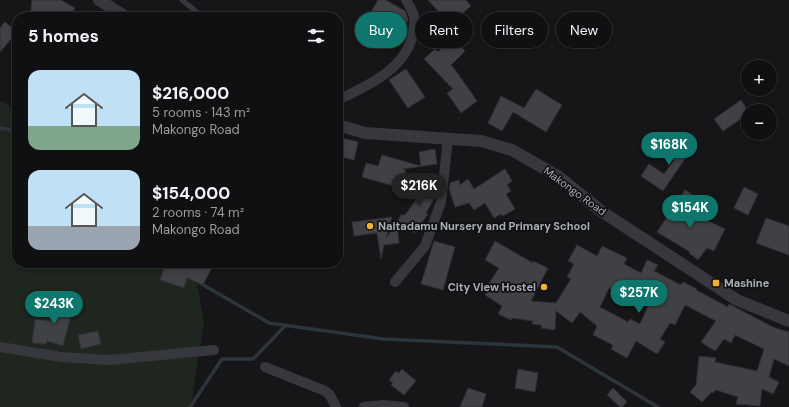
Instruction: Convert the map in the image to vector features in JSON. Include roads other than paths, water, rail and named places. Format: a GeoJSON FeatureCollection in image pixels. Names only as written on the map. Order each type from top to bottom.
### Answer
{"type":"FeatureCollection","features":[{"type":"Feature","properties":{"kind":"street"},"geometry":{"type":"LineString","coordinates":[[99,0],[118,12]]}},
{"type":"Feature","properties":{"kind":"street"},"geometry":{"type":"LineString","coordinates":[[343,97],[374,80],[398,63],[412,39],[414,28],[415,18],[406,0]]}},
{"type":"Feature","properties":{"kind":"street","name":"Makongo Road"},"geometry":{"type":"LineString","coordinates":[[343,127],[365,134],[481,141],[512,150],[559,177],[601,211],[737,300],[789,322]]}},
{"type":"Feature","properties":{"kind":"street"},"geometry":{"type":"LineString","coordinates":[[395,282],[425,246],[442,202],[448,139]]}},
{"type":"Feature","properties":{"kind":"street"},"geometry":{"type":"LineString","coordinates":[[0,347],[61,357],[109,360],[214,350]]}},
{"type":"Feature","properties":{"kind":"street"},"geometry":{"type":"LineString","coordinates":[[264,367],[325,391],[330,395],[336,407]]}},
{"type":"Feature","properties":{"kind":"street"},"geometry":{"type":"LineString","coordinates":[[364,407],[383,405],[404,407]]}},
{"type":"Feature","properties":{"kind":"lane"},"geometry":{"type":"LineString","coordinates":[[182,0],[197,12]]}},
{"type":"Feature","properties":{"kind":"waterway"},"geometry":{"type":"LineString","coordinates":[[0,128],[12,130]]}},
{"type":"Feature","properties":{"kind":"waterway"},"geometry":{"type":"LineString","coordinates":[[200,283],[269,323],[383,339],[557,347],[658,407]]}},
{"type":"Feature","properties":{"kind":"waterway"},"geometry":{"type":"LineString","coordinates":[[190,407],[222,359],[253,359],[286,325]]}},
{"type":"Feature","properties":{"kind":"place","name":"Naitadamu Nursery and Primary School"},"geometry":{"type":"Point","coordinates":[370,226]}},
{"type":"Feature","properties":{"kind":"place","name":"Mashine"},"geometry":{"type":"Point","coordinates":[716,283]}},
{"type":"Feature","properties":{"kind":"place","name":"City View Hostel"},"geometry":{"type":"Point","coordinates":[544,287]}}]}
